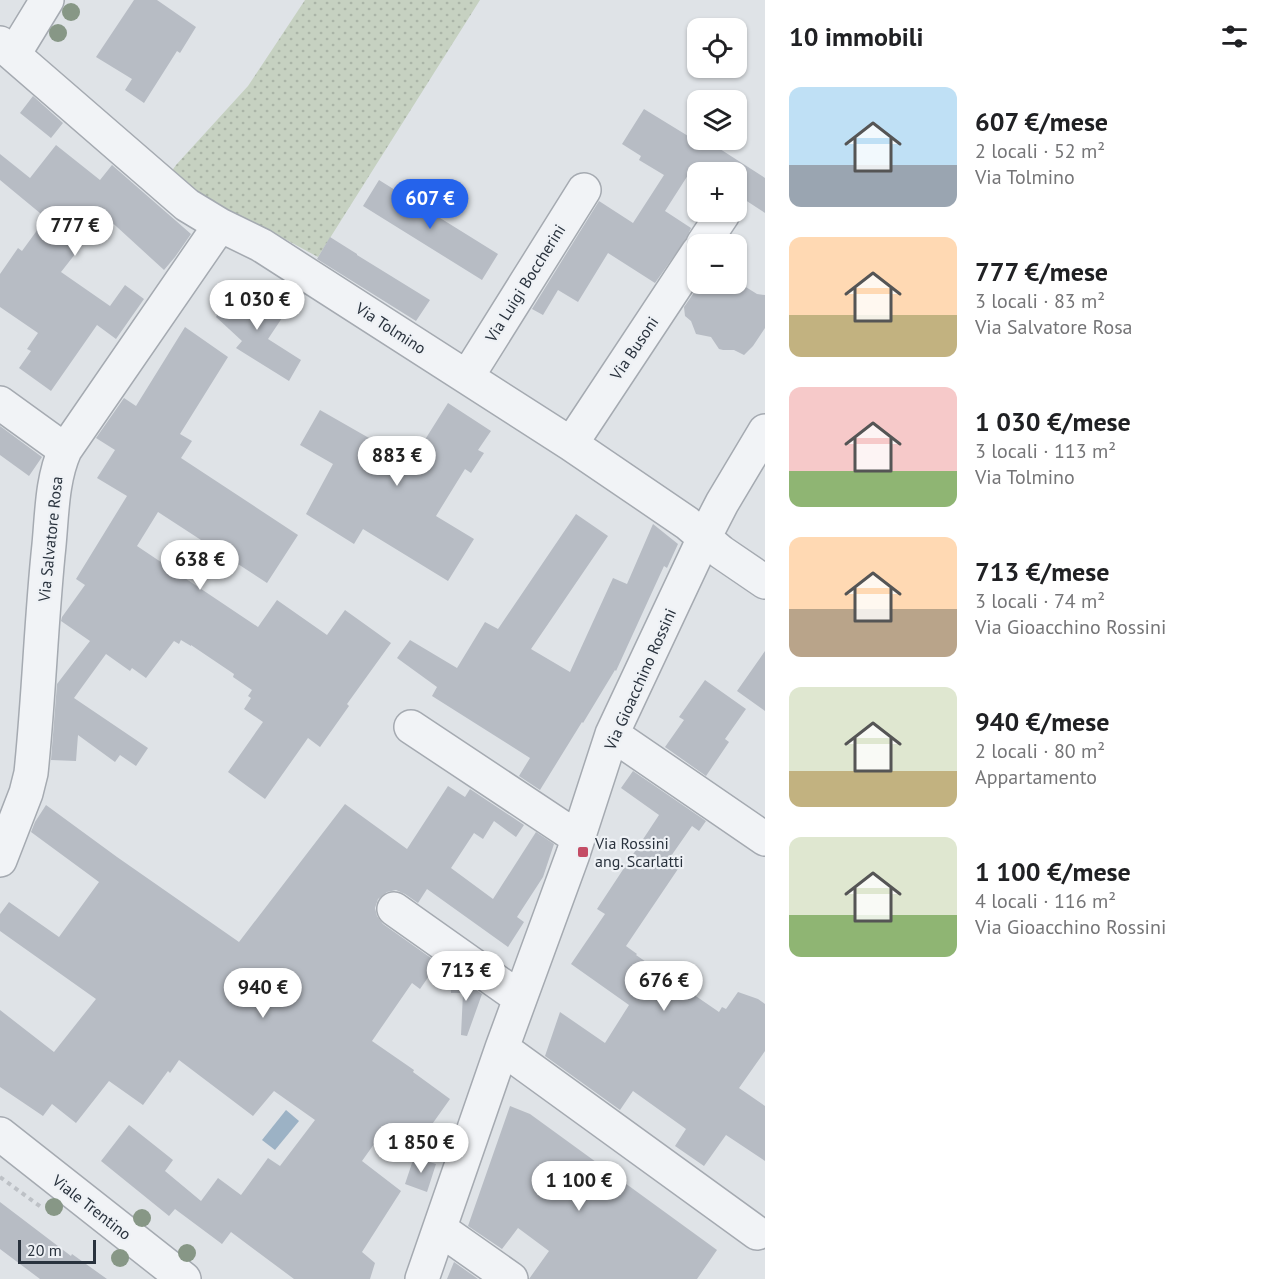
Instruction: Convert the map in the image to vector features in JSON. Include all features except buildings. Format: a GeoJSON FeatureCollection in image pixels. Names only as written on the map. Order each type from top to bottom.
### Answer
{"type":"FeatureCollection","features":[{"type":"Feature","properties":{"kind":"street"},"geometry":{"type":"LineString","coordinates":[[7,49],[46,0]]}},
{"type":"Feature","properties":{"kind":"street","name":"Via Tolmino"},"geometry":{"type":"LineString","coordinates":[[7,49],[175,195],[204,216],[261,244],[570,444],[687,523],[721,552],[765,582]]}},
{"type":"Feature","properties":{"kind":"street","name":"Via Luigi Boccherini"},"geometry":{"type":"LineString","coordinates":[[467,377],[584,190]]}},
{"type":"Feature","properties":{"kind":"street","name":"Via Salvatore Rosa"},"geometry":{"type":"LineString","coordinates":[[0,860],[26,794],[31,773],[42,609],[60,460],[220,225]]}},
{"type":"Feature","properties":{"kind":"street","name":"Via Busoni"},"geometry":{"type":"LineString","coordinates":[[570,444],[687,268]]}},
{"type":"Feature","properties":{"kind":"street"},"geometry":{"type":"LineString","coordinates":[[0,403],[65,450]]}},
{"type":"Feature","properties":{"kind":"street","name":"Via Gioacchino Rossini"},"geometry":{"type":"LineString","coordinates":[[423,1279],[502,1048],[578,838],[612,734],[704,538],[765,431]]}},
{"type":"Feature","properties":{"kind":"street"},"geometry":{"type":"LineString","coordinates":[[411,727],[578,838]]}},
{"type":"Feature","properties":{"kind":"street"},"geometry":{"type":"LineString","coordinates":[[612,734],[765,839]]}},
{"type":"Feature","properties":{"kind":"street"},"geometry":{"type":"LineString","coordinates":[[394,909],[520,998]]}},
{"type":"Feature","properties":{"kind":"street"},"geometry":{"type":"LineString","coordinates":[[502,1048],[757,1233]]}},
{"type":"Feature","properties":{"kind":"street","name":"Viale Trentino"},"geometry":{"type":"LineString","coordinates":[[1,1136],[184,1279]]}},
{"type":"Feature","properties":{"kind":"street"},"geometry":{"type":"LineString","coordinates":[[440,1229],[511,1279]]}},
{"type":"Feature","properties":{"kind":"green space"},"geometry":{"type":"Polygon","coordinates":[[[305,0],[480,0],[318,257],[259,225],[200,201],[169,175],[248,86],[305,0]]]}},
{"type":"Feature","properties":{"kind":"water"},"geometry":{"type":"Polygon","coordinates":[[[286,1110],[299,1121],[275,1150],[262,1140],[286,1110]]]}},
{"type":"Feature","properties":{"kind":"place","name":"Via Rossini ang. Scarlatti"},"geometry":{"type":"Point","coordinates":[583,852]}}]}
